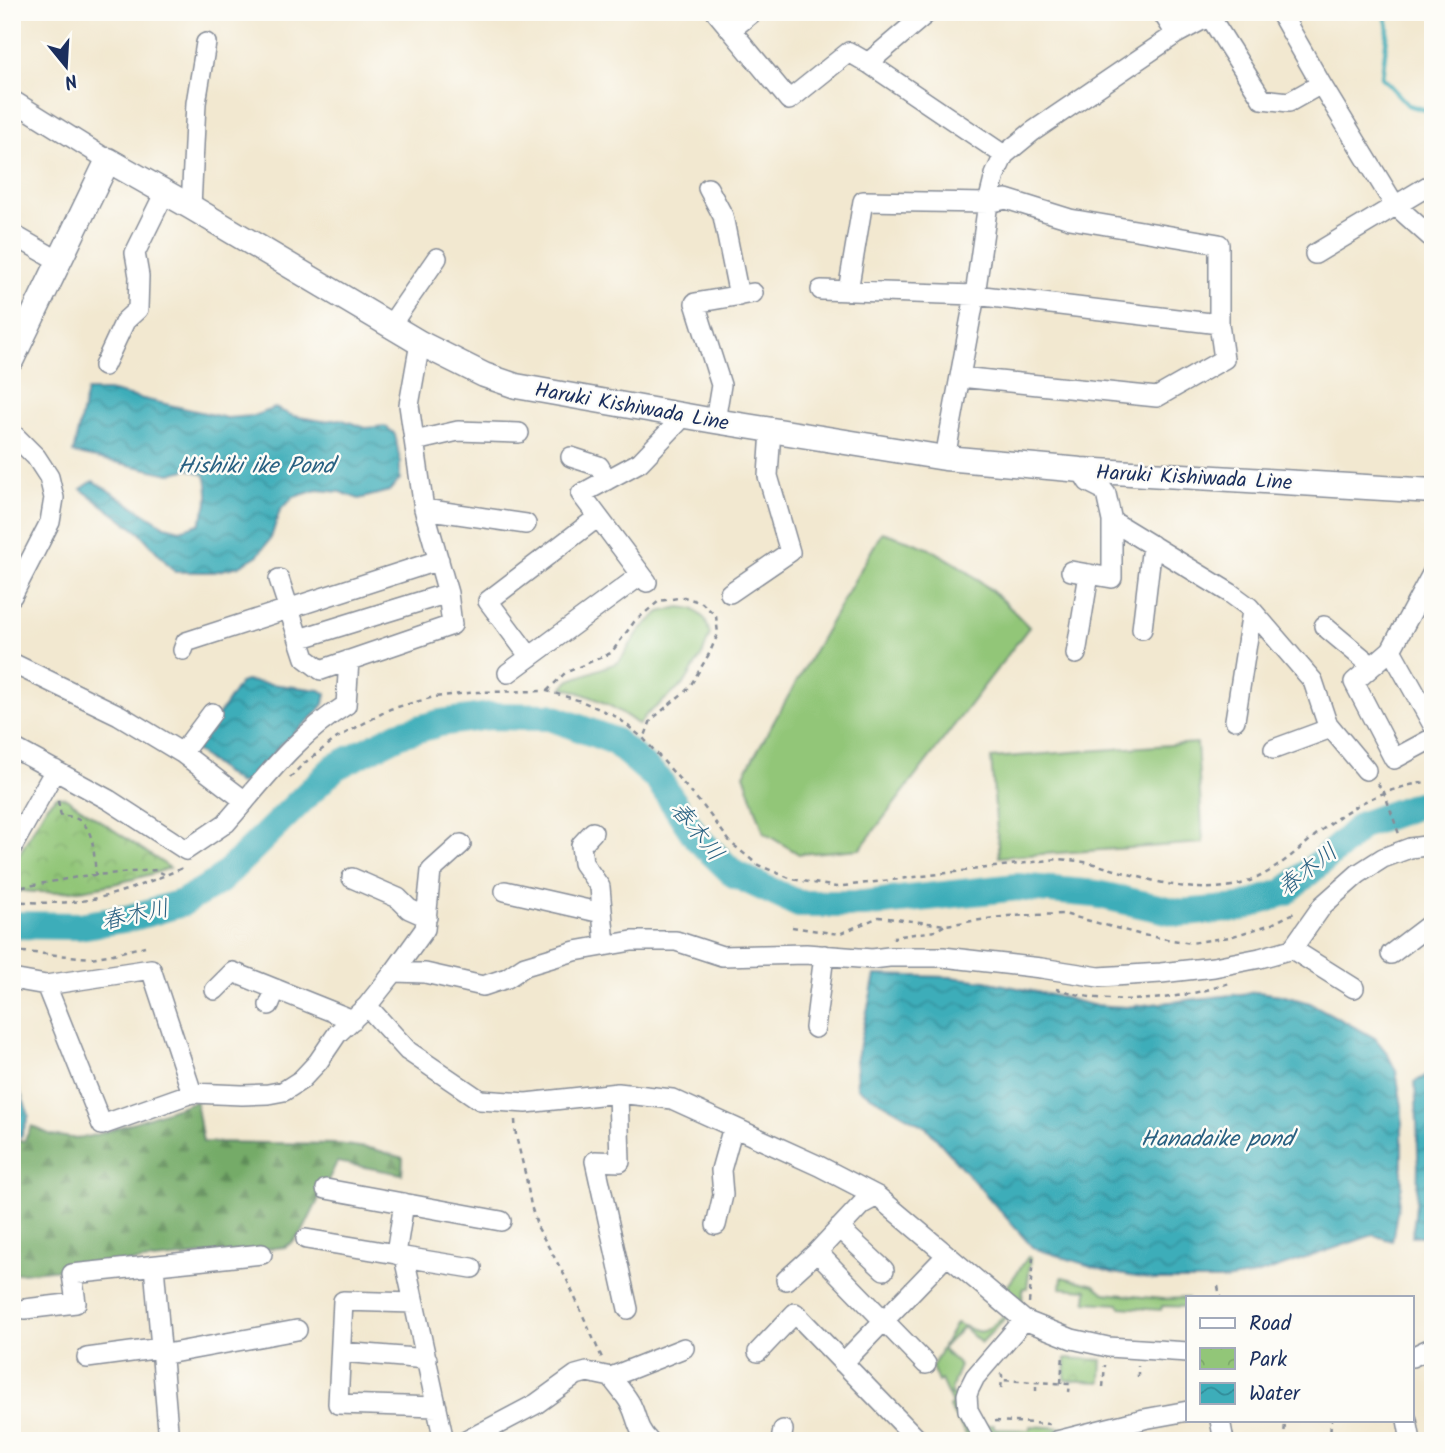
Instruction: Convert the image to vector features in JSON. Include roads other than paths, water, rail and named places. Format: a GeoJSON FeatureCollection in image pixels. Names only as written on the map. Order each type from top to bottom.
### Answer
{"type":"FeatureCollection","features":[{"type":"Feature","properties":{"kind":"main road","name":"Haruki Kishiwada Line"},"geometry":{"type":"LineString","coordinates":[[108,160],[420,344],[484,375],[516,386],[944,458],[1081,470],[1433,491]]}},
{"type":"Feature","properties":{"kind":"main road"},"geometry":{"type":"LineString","coordinates":[[12,359],[108,160]]}},
{"type":"Feature","properties":{"kind":"street"},"geometry":{"type":"LineString","coordinates":[[716,12],[789,100],[849,52],[1004,155]]}},
{"type":"Feature","properties":{"kind":"street"},"geometry":{"type":"LineString","coordinates":[[731,30],[753,12]]}},
{"type":"Feature","properties":{"kind":"street"},"geometry":{"type":"LineString","coordinates":[[869,63],[928,12]]}},
{"type":"Feature","properties":{"kind":"street"},"geometry":{"type":"LineString","coordinates":[[1162,12],[1176,34]]}},
{"type":"Feature","properties":{"kind":"street"},"geometry":{"type":"LineString","coordinates":[[1280,12],[1394,204],[1433,239]]}},
{"type":"Feature","properties":{"kind":"street"},"geometry":{"type":"LineString","coordinates":[[944,458],[975,296],[988,203],[995,175],[1004,155],[1032,132],[1176,34],[1211,14],[1262,99],[1289,102],[1321,84]]}},
{"type":"Feature","properties":{"kind":"street"},"geometry":{"type":"LineString","coordinates":[[191,207],[196,103],[206,43]]}},
{"type":"Feature","properties":{"kind":"street"},"geometry":{"type":"LineString","coordinates":[[12,100],[108,160]]}},
{"type":"Feature","properties":{"kind":"street"},"geometry":{"type":"LineString","coordinates":[[1315,254],[1394,204],[1433,183]]}},
{"type":"Feature","properties":{"kind":"street"},"geometry":{"type":"LineString","coordinates":[[708,188],[723,216],[746,294],[695,303],[721,385],[715,421]]}},
{"type":"Feature","properties":{"kind":"street"},"geometry":{"type":"LineString","coordinates":[[104,366],[125,321],[138,309],[139,276],[135,253],[165,192]]}},
{"type":"Feature","properties":{"kind":"street"},"geometry":{"type":"LineString","coordinates":[[848,291],[863,201],[988,203],[1006,199],[1070,219],[1219,244],[1219,324],[1224,359],[1157,397],[960,377]]}},
{"type":"Feature","properties":{"kind":"street"},"geometry":{"type":"LineString","coordinates":[[12,234],[59,261]]}},
{"type":"Feature","properties":{"kind":"street"},"geometry":{"type":"LineString","coordinates":[[390,326],[437,258]]}},
{"type":"Feature","properties":{"kind":"street"},"geometry":{"type":"LineString","coordinates":[[821,290],[975,296],[1219,324]]}},
{"type":"Feature","properties":{"kind":"street"},"geometry":{"type":"LineString","coordinates":[[279,579],[305,658],[321,670],[452,625],[448,593],[424,509],[409,405],[420,344]]}},
{"type":"Feature","properties":{"kind":"street"},"geometry":{"type":"LineString","coordinates":[[508,673],[644,579],[581,494],[640,462],[684,416]]}},
{"type":"Feature","properties":{"kind":"street"},"geometry":{"type":"LineString","coordinates":[[730,593],[790,552],[768,476],[771,430]]}},
{"type":"Feature","properties":{"kind":"street"},"geometry":{"type":"LineString","coordinates":[[415,441],[458,431],[519,433]]}},
{"type":"Feature","properties":{"kind":"street"},"geometry":{"type":"LineString","coordinates":[[12,433],[36,457],[49,477],[54,498],[50,522],[12,596]]}},
{"type":"Feature","properties":{"kind":"street"},"geometry":{"type":"LineString","coordinates":[[571,457],[599,466],[607,480]]}},
{"type":"Feature","properties":{"kind":"street"},"geometry":{"type":"LineString","coordinates":[[1076,654],[1080,573],[1112,578],[1112,521],[1106,494],[1088,482],[1081,470]]}},
{"type":"Feature","properties":{"kind":"street"},"geometry":{"type":"LineString","coordinates":[[424,509],[526,524]]}},
{"type":"Feature","properties":{"kind":"street"},"geometry":{"type":"LineString","coordinates":[[530,657],[488,601],[598,517]]}},
{"type":"Feature","properties":{"kind":"street"},"geometry":{"type":"LineString","coordinates":[[1112,521],[1230,593],[1252,611],[1313,681],[1327,723],[1366,770]]}},
{"type":"Feature","properties":{"kind":"street"},"geometry":{"type":"LineString","coordinates":[[1142,628],[1152,545]]}},
{"type":"Feature","properties":{"kind":"street"},"geometry":{"type":"LineString","coordinates":[[183,650],[186,642],[439,560]]}},
{"type":"Feature","properties":{"kind":"street"},"geometry":{"type":"LineString","coordinates":[[1433,572],[1391,650],[1354,682],[1394,759],[1433,738]]}},
{"type":"Feature","properties":{"kind":"street"},"geometry":{"type":"LineString","coordinates":[[299,639],[448,593]]}},
{"type":"Feature","properties":{"kind":"street"},"geometry":{"type":"LineString","coordinates":[[1235,720],[1252,611]]}},
{"type":"Feature","properties":{"kind":"street"},"geometry":{"type":"LineString","coordinates":[[1324,626],[1372,666]]}},
{"type":"Feature","properties":{"kind":"street"},"geometry":{"type":"LineString","coordinates":[[1391,650],[1433,725]]}},
{"type":"Feature","properties":{"kind":"street"},"geometry":{"type":"LineString","coordinates":[[12,747],[109,800],[186,850],[226,823],[290,748],[346,705],[349,660]]}},
{"type":"Feature","properties":{"kind":"street"},"geometry":{"type":"LineString","coordinates":[[12,663],[119,715],[182,753],[245,801]]}},
{"type":"Feature","properties":{"kind":"street"},"geometry":{"type":"LineString","coordinates":[[182,753],[212,713]]}},
{"type":"Feature","properties":{"kind":"street"},"geometry":{"type":"LineString","coordinates":[[1274,750],[1331,728]]}},
{"type":"Feature","properties":{"kind":"street"},"geometry":{"type":"LineString","coordinates":[[12,847],[55,770]]}},
{"type":"Feature","properties":{"kind":"street"},"geometry":{"type":"LineString","coordinates":[[593,832],[581,845],[583,863],[600,887],[606,945]]}},
{"type":"Feature","properties":{"kind":"street"},"geometry":{"type":"LineString","coordinates":[[46,985],[102,1125],[192,1094],[242,1096],[284,1091],[318,1062],[337,1034],[367,1006],[425,929],[431,871],[461,844]]}},
{"type":"Feature","properties":{"kind":"street"},"geometry":{"type":"LineString","coordinates":[[394,972],[425,973],[483,986],[507,978],[525,966],[575,951],[632,941],[676,941],[722,956],[806,954],[872,959],[943,957],[1041,968],[1099,978],[1214,967],[1292,949],[1323,905],[1358,874],[1383,858],[1410,848],[1433,845]]}},
{"type":"Feature","properties":{"kind":"street"},"geometry":{"type":"LineString","coordinates":[[352,878],[398,898],[409,909],[427,917]]}},
{"type":"Feature","properties":{"kind":"street"},"geometry":{"type":"LineString","coordinates":[[505,891],[602,913]]}},
{"type":"Feature","properties":{"kind":"street"},"geometry":{"type":"LineString","coordinates":[[1391,954],[1433,922]]}},
{"type":"Feature","properties":{"kind":"street"},"geometry":{"type":"LineString","coordinates":[[1292,949],[1354,988]]}},
{"type":"Feature","properties":{"kind":"street"},"geometry":{"type":"LineString","coordinates":[[815,1028],[824,955]]}},
{"type":"Feature","properties":{"kind":"street"},"geometry":{"type":"LineString","coordinates":[[12,979],[46,985],[151,968],[192,1094]]}},
{"type":"Feature","properties":{"kind":"street"},"geometry":{"type":"LineString","coordinates":[[215,990],[233,972],[272,997],[353,1020]]}},
{"type":"Feature","properties":{"kind":"street"},"geometry":{"type":"LineString","coordinates":[[367,1006],[408,1051],[480,1100],[526,1102],[618,1093],[672,1099],[819,1166],[877,1196],[1024,1320],[1072,1339],[1108,1347],[1186,1352]]}},
{"type":"Feature","properties":{"kind":"street"},"geometry":{"type":"LineString","coordinates":[[618,1093],[620,1162],[595,1161],[628,1309]]}},
{"type":"Feature","properties":{"kind":"street"},"geometry":{"type":"LineString","coordinates":[[716,1225],[723,1195],[721,1170],[733,1127]]}},
{"type":"Feature","properties":{"kind":"street"},"geometry":{"type":"LineString","coordinates":[[326,1189],[501,1221]]}},
{"type":"Feature","properties":{"kind":"street"},"geometry":{"type":"LineString","coordinates":[[786,1280],[817,1252],[862,1203],[877,1196]]}},
{"type":"Feature","properties":{"kind":"street"},"geometry":{"type":"LineString","coordinates":[[404,1203],[400,1255],[414,1303],[444,1441]]}},
{"type":"Feature","properties":{"kind":"street"},"geometry":{"type":"LineString","coordinates":[[839,1228],[884,1270]]}},
{"type":"Feature","properties":{"kind":"street"},"geometry":{"type":"LineString","coordinates":[[306,1239],[472,1268]]}},
{"type":"Feature","properties":{"kind":"street"},"geometry":{"type":"LineString","coordinates":[[817,1252],[926,1364]]}},
{"type":"Feature","properties":{"kind":"street"},"geometry":{"type":"LineString","coordinates":[[25,1309],[76,1303],[72,1274],[262,1254]]}},
{"type":"Feature","properties":{"kind":"street"},"geometry":{"type":"LineString","coordinates":[[843,1363],[947,1255]]}},
{"type":"Feature","properties":{"kind":"street"},"geometry":{"type":"LineString","coordinates":[[153,1266],[169,1441]]}},
{"type":"Feature","properties":{"kind":"street"},"geometry":{"type":"LineString","coordinates":[[414,1303],[343,1301],[338,1404],[437,1407]]}},
{"type":"Feature","properties":{"kind":"street"},"geometry":{"type":"LineString","coordinates":[[758,1352],[795,1313],[919,1441]]}},
{"type":"Feature","properties":{"kind":"street"},"geometry":{"type":"LineString","coordinates":[[985,1441],[968,1410],[967,1395],[978,1373],[1024,1320]]}},
{"type":"Feature","properties":{"kind":"street"},"geometry":{"type":"LineString","coordinates":[[87,1358],[161,1351],[297,1330]]}},
{"type":"Feature","properties":{"kind":"street"},"geometry":{"type":"LineString","coordinates":[[1414,1356],[1433,1347]]}},
{"type":"Feature","properties":{"kind":"street"},"geometry":{"type":"LineString","coordinates":[[466,1441],[536,1404],[576,1376],[587,1372],[611,1377],[684,1348]]}},
{"type":"Feature","properties":{"kind":"street"},"geometry":{"type":"LineString","coordinates":[[341,1352],[426,1359]]}},
{"type":"Feature","properties":{"kind":"street"},"geometry":{"type":"LineString","coordinates":[[611,1377],[631,1405],[636,1423],[649,1441]]}},
{"type":"Feature","properties":{"kind":"street"},"geometry":{"type":"LineString","coordinates":[[1056,1432],[1186,1411]]}},
{"type":"Feature","properties":{"kind":"street"},"geometry":{"type":"LineString","coordinates":[[1407,1422],[1411,1441]]}},
{"type":"Feature","properties":{"kind":"water","name":"Hishiki ike Pond"},"geometry":{"type":"Polygon","coordinates":[[[87,391],[108,391],[227,418],[253,416],[275,408],[293,416],[323,421],[340,419],[366,428],[385,426],[395,434],[400,479],[389,491],[359,499],[340,492],[317,490],[294,497],[280,510],[271,538],[258,555],[239,566],[214,572],[175,572],[140,533],[81,489],[93,481],[165,526],[180,530],[199,524],[205,511],[208,489],[205,475],[189,469],[170,474],[73,453],[87,391]]]}},
{"type":"Feature","properties":{"kind":"water"},"geometry":{"type":"Polygon","coordinates":[[[246,681],[320,690],[326,694],[324,704],[315,715],[280,745],[251,781],[239,784],[195,750],[240,683],[246,681]]]}},
{"type":"Feature","properties":{"kind":"water","name":"Hanadaike pond"},"geometry":{"type":"Polygon","coordinates":[[[875,975],[985,981],[1092,1005],[1126,1007],[1258,992],[1310,1003],[1375,1038],[1396,1071],[1402,1106],[1402,1184],[1392,1241],[1373,1235],[1256,1275],[1224,1280],[1155,1280],[1113,1273],[1033,1248],[927,1128],[857,1088],[856,1062],[875,975]]]}},
{"type":"Feature","properties":{"kind":"water"},"geometry":{"type":"Polygon","coordinates":[[[12,1071],[29,1115],[21,1137],[12,1136],[12,1071]]]}},
{"type":"Feature","properties":{"kind":"water"},"geometry":{"type":"Polygon","coordinates":[[[1430,1073],[1433,1075],[1433,1236],[1412,1236],[1418,1178],[1415,1082],[1430,1073]]]}},
{"type":"Feature","properties":{"kind":"waterway"},"geometry":{"type":"LineString","coordinates":[[1385,12],[1388,28],[1382,77],[1408,105],[1433,112]]}},
{"type":"Feature","properties":{"kind":"waterway","name":"春木川"},"geometry":{"type":"LineString","coordinates":[[12,925],[79,926],[130,918],[182,903],[219,881],[335,767],[400,734],[440,723],[489,716],[550,717],[614,741],[658,779],[697,838],[734,874],[799,904],[864,904],[1017,887],[1096,894],[1181,913],[1240,908],[1285,892],[1362,825],[1418,805],[1433,804]]}}]}
